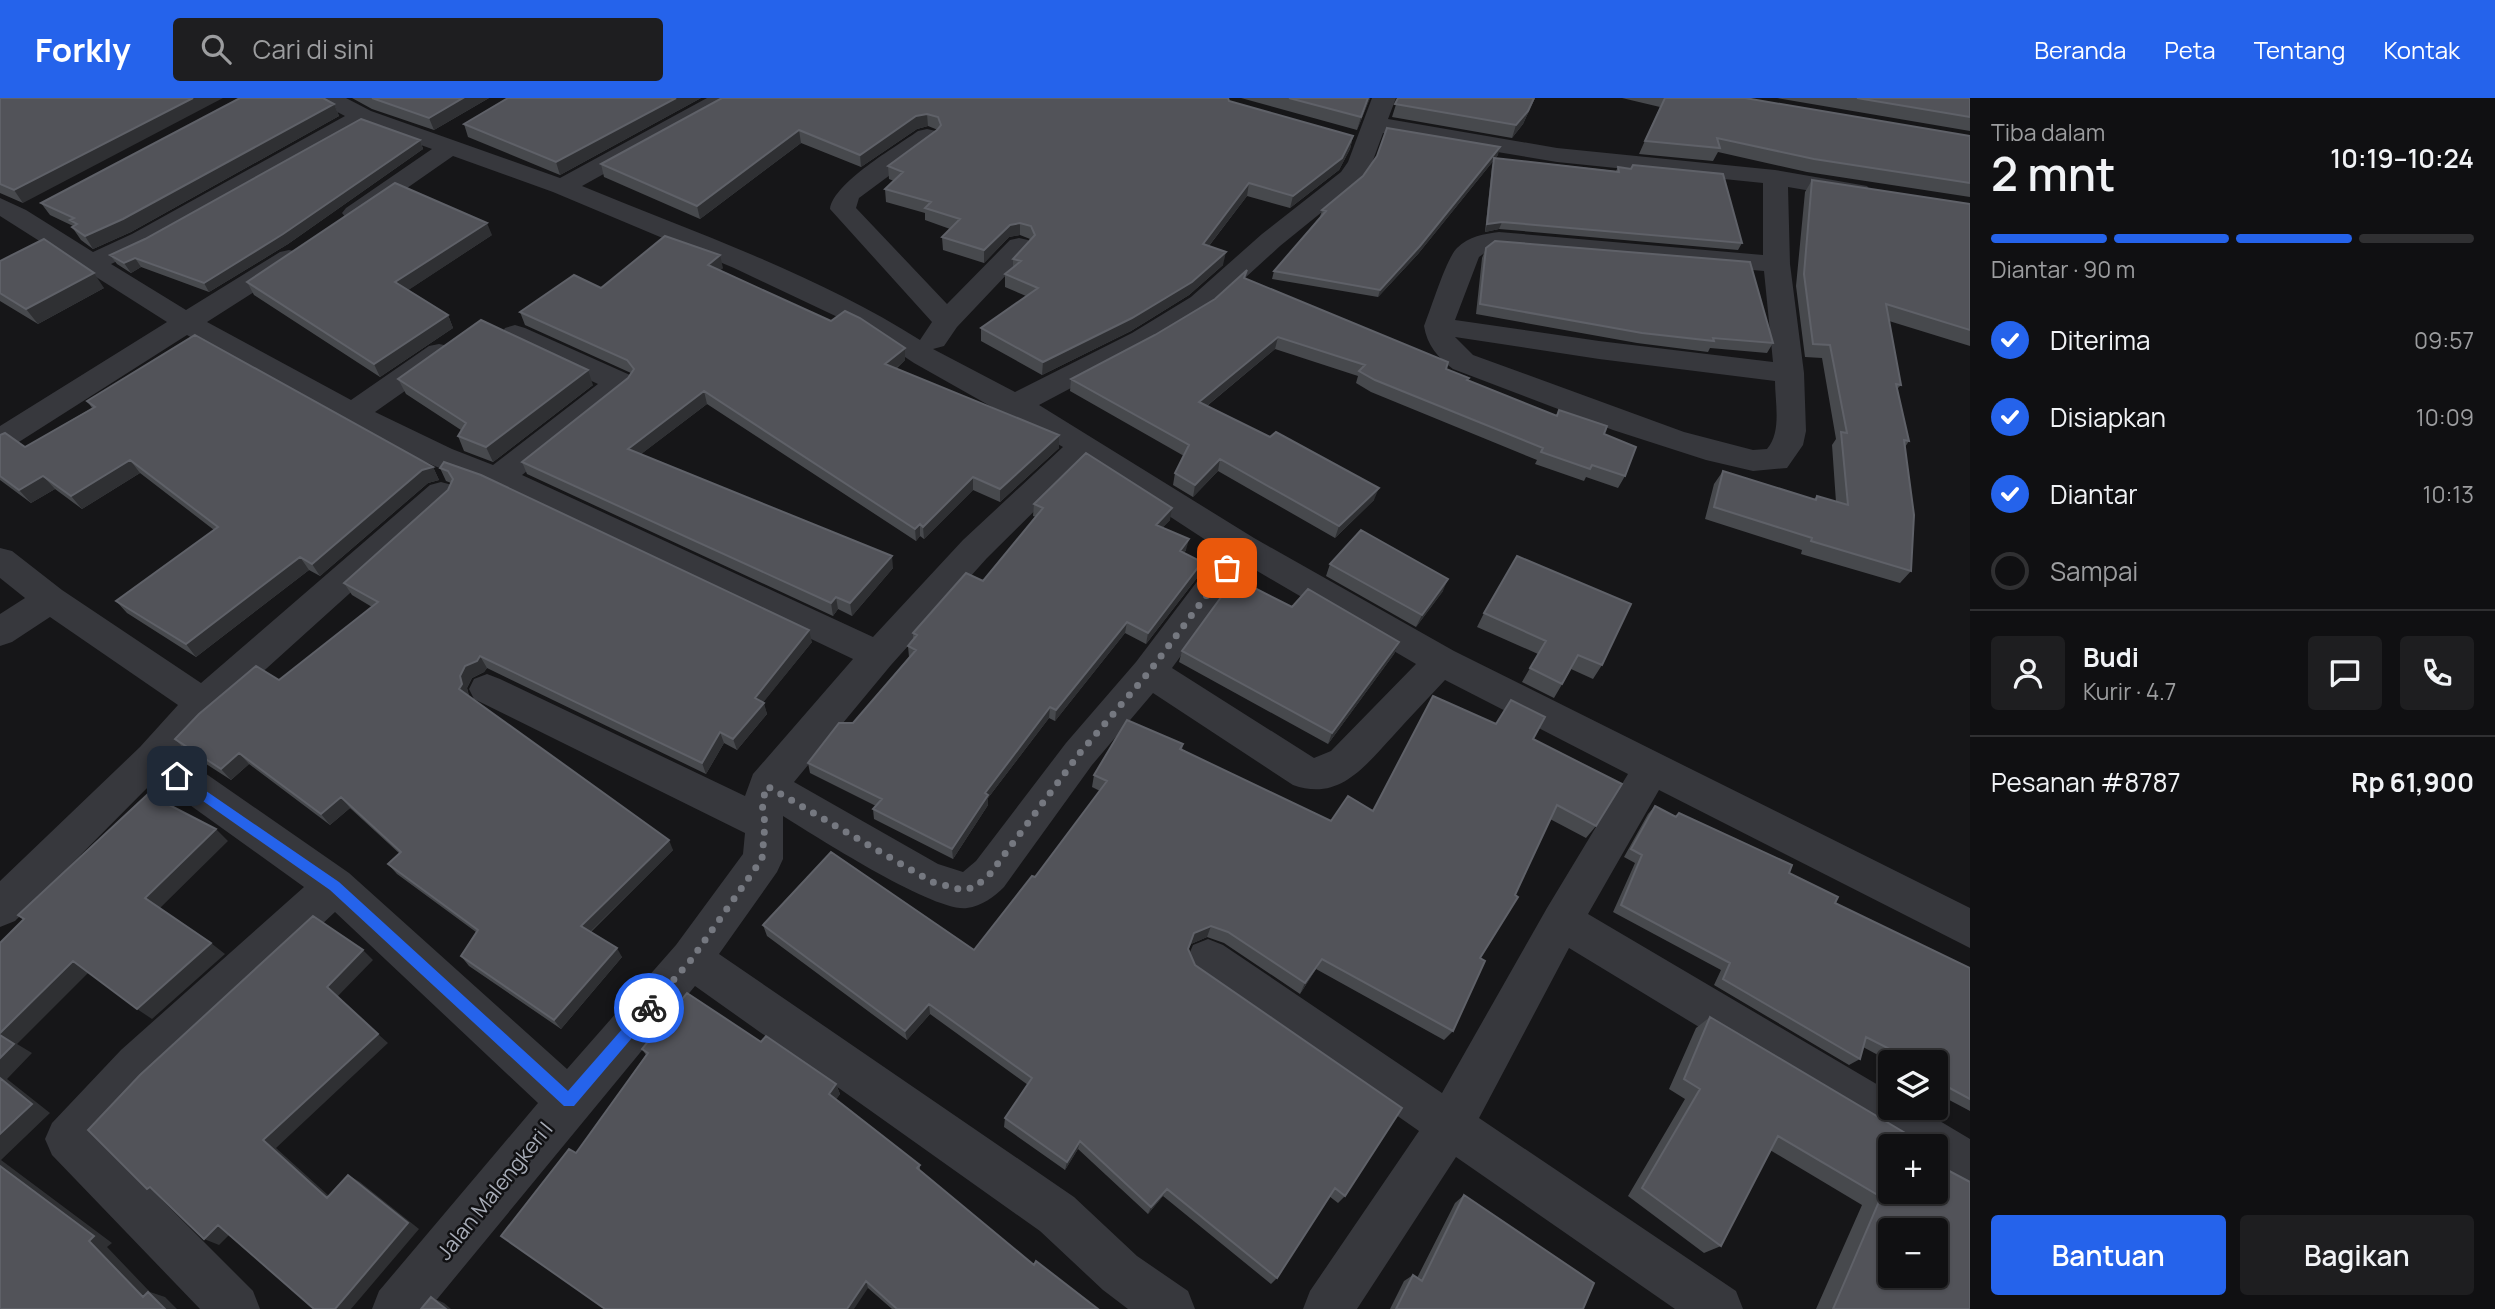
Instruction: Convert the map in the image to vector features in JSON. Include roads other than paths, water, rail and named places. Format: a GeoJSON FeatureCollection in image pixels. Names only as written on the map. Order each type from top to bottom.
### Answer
{"type":"FeatureCollection","features":[{"type":"Feature","properties":{"kind":"street"},"geometry":{"type":"LineString","coordinates":[[562,187],[724,98]]}},
{"type":"Feature","properties":{"kind":"street"},"geometry":{"type":"LineString","coordinates":[[1016,404],[1121,350],[1201,303],[1271,240],[1350,177],[1360,163],[1384,98]]}},
{"type":"Feature","properties":{"kind":"street"},"geometry":{"type":"LineString","coordinates":[[331,99],[363,116],[447,140],[744,262],[873,323],[924,356],[1016,404],[1242,547],[1441,661],[1970,929]]}},
{"type":"Feature","properties":{"kind":"street"},"geometry":{"type":"LineString","coordinates":[[90,264],[141,240],[363,116]]}},
{"type":"Feature","properties":{"kind":"street"},"geometry":{"type":"LineString","coordinates":[[1342,135],[1371,133],[1775,177],[1885,195]]}},
{"type":"Feature","properties":{"kind":"street"},"geometry":{"type":"LineString","coordinates":[[927,136],[850,193],[843,209],[947,321]]}},
{"type":"Feature","properties":{"kind":"street"},"geometry":{"type":"LineString","coordinates":[[0,440],[320,237],[447,140]]}},
{"type":"Feature","properties":{"kind":"street"},"geometry":{"type":"LineString","coordinates":[[1775,177],[1777,264],[1789,373],[1788,445],[1776,460],[1759,463],[1719,454],[1642,428],[1463,362],[1451,354],[1439,339],[1438,326],[1467,253],[1483,242],[1499,240],[1777,264]]}},
{"type":"Feature","properties":{"kind":"street"},"geometry":{"type":"LineString","coordinates":[[10,211],[44,204]]}},
{"type":"Feature","properties":{"kind":"street"},"geometry":{"type":"LineString","coordinates":[[10,211],[56,237],[90,264],[184,322],[352,414],[469,469],[498,477],[877,654]]}},
{"type":"Feature","properties":{"kind":"street"},"geometry":{"type":"LineString","coordinates":[[22,253],[56,237]]}},
{"type":"Feature","properties":{"kind":"street"},"geometry":{"type":"LineString","coordinates":[[924,356],[947,321],[1019,246]]}},
{"type":"Feature","properties":{"kind":"street"},"geometry":{"type":"LineString","coordinates":[[1438,326],[1600,350],[1789,373]]}},
{"type":"Feature","properties":{"kind":"street"},"geometry":{"type":"LineString","coordinates":[[498,477],[620,382],[515,334]]}},
{"type":"Feature","properties":{"kind":"street"},"geometry":{"type":"LineString","coordinates":[[352,414],[461,338]]}},
{"type":"Feature","properties":{"kind":"street"},"geometry":{"type":"LineString","coordinates":[[1082,446],[975,549],[877,654],[767,786],[932,882],[963,890],[975,887],[990,874],[1079,754],[1149,672],[1242,547]]}},
{"type":"Feature","properties":{"kind":"street"},"geometry":{"type":"LineString","coordinates":[[0,908],[153,758],[204,703],[441,493]]}},
{"type":"Feature","properties":{"kind":"street"},"geometry":{"type":"LineString","coordinates":[[0,560],[50,599],[204,703]]}},
{"type":"Feature","properties":{"kind":"street"},"geometry":{"type":"LineString","coordinates":[[0,632],[50,599]]}},
{"type":"Feature","properties":{"kind":"street"},"geometry":{"type":"LineString","coordinates":[[1149,672],[1307,774],[1313,775],[1327,773],[1344,762],[1441,661]]}},
{"type":"Feature","properties":{"kind":"street"},"geometry":{"type":"LineString","coordinates":[[487,689],[765,824]]}},
{"type":"Feature","properties":{"kind":"street"},"geometry":{"type":"LineString","coordinates":[[153,758],[335,886],[569,1101]]}},
{"type":"Feature","properties":{"kind":"street"},"geometry":{"type":"LineString","coordinates":[[1328,1309],[1450,1125],[1562,921],[1651,769]]}},
{"type":"Feature","properties":{"kind":"street","name":"Jalan Malengkeri I"},"geometry":{"type":"LineString","coordinates":[[397,1309],[569,1101],[691,960],[762,859],[765,824],[762,803],[767,786]]}},
{"type":"Feature","properties":{"kind":"street"},"geometry":{"type":"LineString","coordinates":[[235,1309],[90,1158],[73,1147],[68,1139],[137,1066],[335,886]]}},
{"type":"Feature","properties":{"kind":"street"},"geometry":{"type":"LineString","coordinates":[[1562,921],[1970,1165]]}},
{"type":"Feature","properties":{"kind":"street"},"geometry":{"type":"LineString","coordinates":[[1208,959],[1718,1309]]}},
{"type":"Feature","properties":{"kind":"street"},"geometry":{"type":"LineString","coordinates":[[691,960],[1057,1214],[1120,1273],[1170,1309]]}}]}
